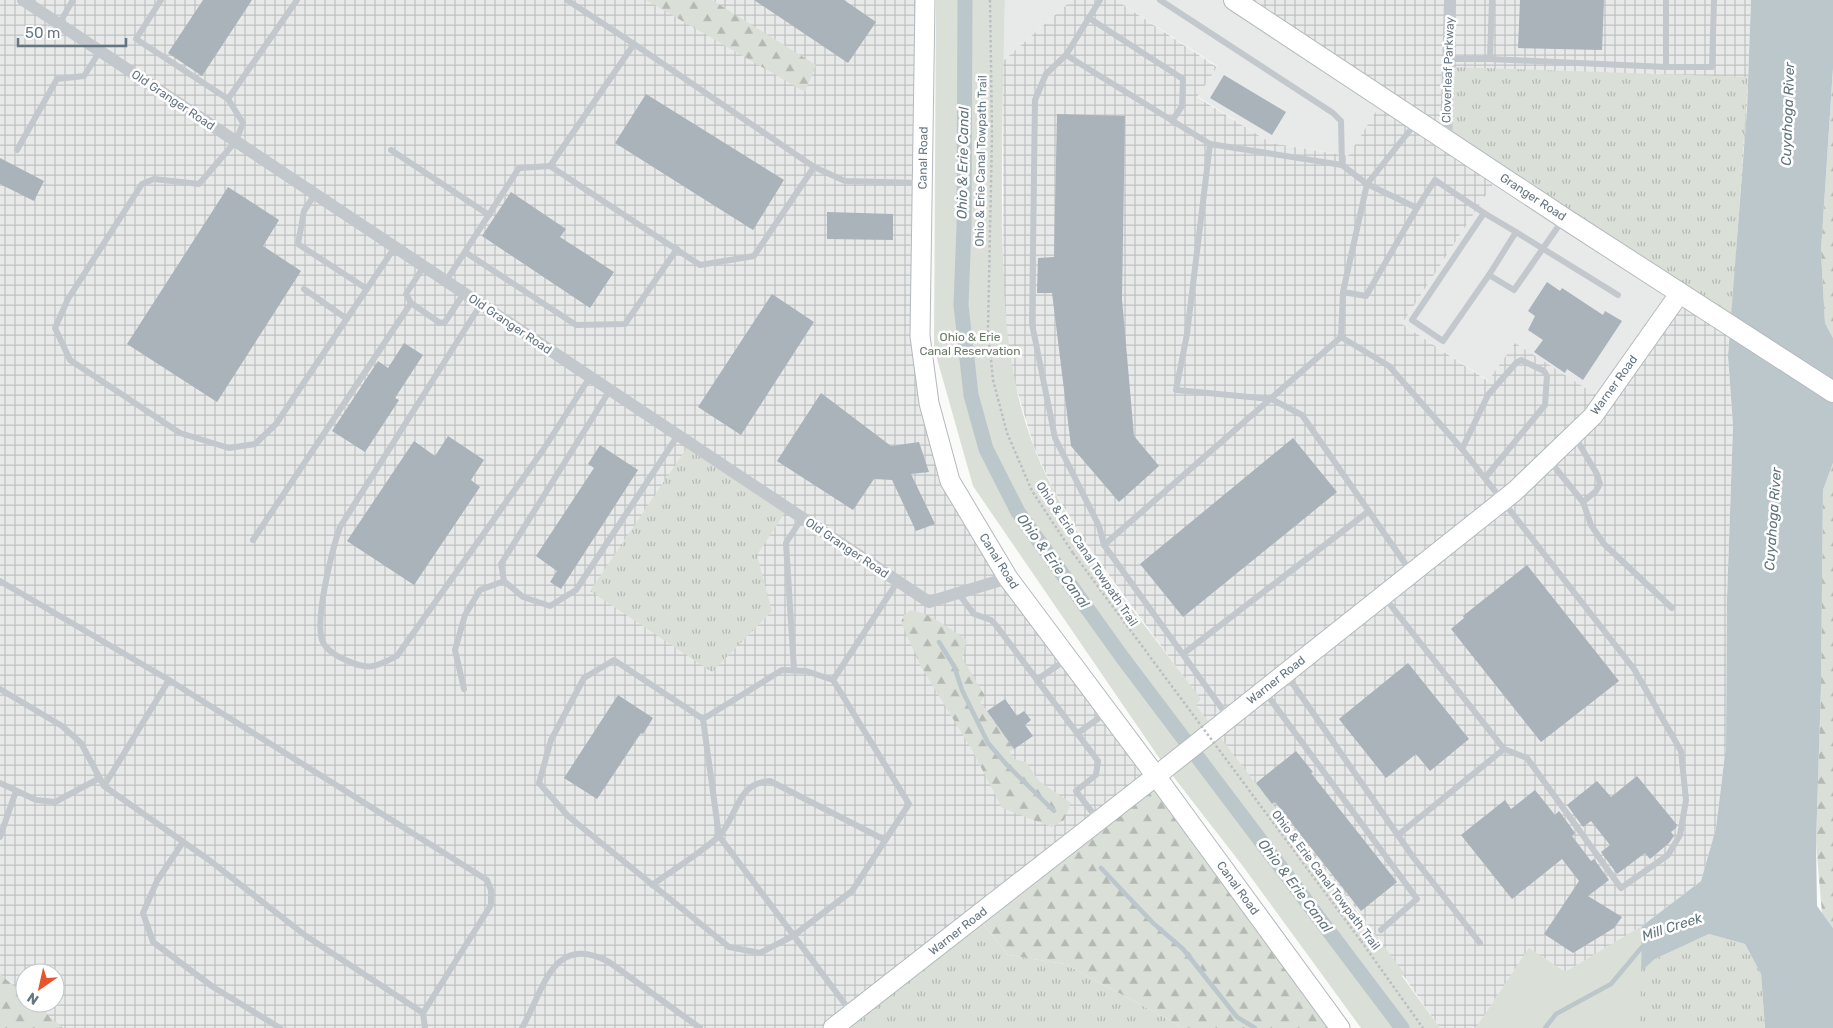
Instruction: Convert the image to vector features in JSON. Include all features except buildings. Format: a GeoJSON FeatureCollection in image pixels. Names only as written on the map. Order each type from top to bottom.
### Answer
{"type":"FeatureCollection","features":[{"type":"Feature","properties":{"kind":"main road","name":"Granger Road"},"geometry":{"type":"LineString","coordinates":[[1234,0],[1564,218],[1833,392]]}},
{"type":"Feature","properties":{"kind":"street","name":"Old Granger Road"},"geometry":{"type":"LineString","coordinates":[[23,0],[929,602],[1008,578]]}},
{"type":"Feature","properties":{"kind":"street","name":"Canal Road"},"geometry":{"type":"LineString","coordinates":[[925,0],[920,336],[929,403],[950,481],[1008,578],[1108,712],[1161,772],[1340,1028]]}},
{"type":"Feature","properties":{"kind":"street","name":"Cloverleaf Parkway"},"geometry":{"type":"LineString","coordinates":[[1446,140],[1450,0]]}},
{"type":"Feature","properties":{"kind":"street","name":"Warner Road"},"geometry":{"type":"LineString","coordinates":[[833,1028],[1161,772],[1502,501],[1593,416],[1680,293]]}},
{"type":"Feature","properties":{"kind":"lane"},"geometry":{"type":"LineString","coordinates":[[59,24],[73,0]]}},
{"type":"Feature","properties":{"kind":"lane"},"geometry":{"type":"LineString","coordinates":[[161,0],[136,38],[228,99],[243,123],[236,141],[199,184],[154,179],[142,184],[68,298],[55,328],[70,360],[180,433],[229,448],[255,444],[276,424],[395,247]]}},
{"type":"Feature","properties":{"kind":"lane"},"geometry":{"type":"LineString","coordinates":[[228,99],[297,0]]}},
{"type":"Feature","properties":{"kind":"lane"},"geometry":{"type":"LineString","coordinates":[[568,0],[814,167],[845,180],[922,183]]}},
{"type":"Feature","properties":{"kind":"lane"},"geometry":{"type":"LineString","coordinates":[[1100,0],[1066,55],[1046,74],[1035,100],[1032,324],[1055,438],[1099,526],[1104,545],[1229,718]]}},
{"type":"Feature","properties":{"kind":"lane"},"geometry":{"type":"LineString","coordinates":[[1160,0],[1333,113],[1341,121],[1342,165]]}},
{"type":"Feature","properties":{"kind":"lane"},"geometry":{"type":"LineString","coordinates":[[1490,59],[1492,0]]}},
{"type":"Feature","properties":{"kind":"lane"},"geometry":{"type":"LineString","coordinates":[[1666,0],[1666,67]]}},
{"type":"Feature","properties":{"kind":"lane"},"geometry":{"type":"LineString","coordinates":[[1449,59],[1712,67],[1714,0]]}},
{"type":"Feature","properties":{"kind":"lane"},"geometry":{"type":"LineString","coordinates":[[1089,18],[1183,79],[1182,106],[1172,121]]}},
{"type":"Feature","properties":{"kind":"lane"},"geometry":{"type":"LineString","coordinates":[[550,166],[634,44]]}},
{"type":"Feature","properties":{"kind":"lane"},"geometry":{"type":"LineString","coordinates":[[17,150],[57,79],[84,76],[100,51]]}},
{"type":"Feature","properties":{"kind":"lane"},"geometry":{"type":"LineString","coordinates":[[1066,55],[1210,144],[1342,165],[1367,184],[1416,208]]}},
{"type":"Feature","properties":{"kind":"lane"},"geometry":{"type":"LineString","coordinates":[[1104,545],[1341,337],[1343,292],[1367,184],[1418,121]]}},
{"type":"Feature","properties":{"kind":"lane"},"geometry":{"type":"LineString","coordinates":[[1210,144],[1187,334],[1176,390],[1271,399],[1302,415],[1412,573]]}},
{"type":"Feature","properties":{"kind":"lane"},"geometry":{"type":"LineString","coordinates":[[392,150],[489,215]]}},
{"type":"Feature","properties":{"kind":"lane"},"geometry":{"type":"LineString","coordinates":[[446,281],[519,168],[550,166],[700,264],[754,256],[814,167]]}},
{"type":"Feature","properties":{"kind":"lane"},"geometry":{"type":"LineString","coordinates":[[1343,292],[1366,296],[1416,208],[1435,180],[1484,213],[1618,295]]}},
{"type":"Feature","properties":{"kind":"lane"},"geometry":{"type":"LineString","coordinates":[[315,194],[304,211],[298,244],[367,289]]}},
{"type":"Feature","properties":{"kind":"lane"},"geometry":{"type":"LineString","coordinates":[[1484,213],[1412,320],[1443,341],[1516,232]]}},
{"type":"Feature","properties":{"kind":"lane"},"geometry":{"type":"LineString","coordinates":[[1489,275],[1514,290],[1564,218]]}},
{"type":"Feature","properties":{"kind":"lane"},"geometry":{"type":"LineString","coordinates":[[465,252],[576,325],[625,324],[677,249]]}},
{"type":"Feature","properties":{"kind":"lane"},"geometry":{"type":"LineString","coordinates":[[424,266],[406,294],[411,303],[440,323],[445,322],[464,293]]}},
{"type":"Feature","properties":{"kind":"lane"},"geometry":{"type":"LineString","coordinates":[[304,289],[346,319]]}},
{"type":"Feature","properties":{"kind":"lane"},"geometry":{"type":"LineString","coordinates":[[253,540],[411,303]]}},
{"type":"Feature","properties":{"kind":"lane"},"geometry":{"type":"LineString","coordinates":[[481,304],[340,527],[329,558],[321,621],[322,640],[334,655],[361,667],[377,666],[397,656],[543,450],[590,377]]}},
{"type":"Feature","properties":{"kind":"lane"},"geometry":{"type":"LineString","coordinates":[[1341,337],[1389,366],[1462,449],[1634,669],[1681,751],[1686,800],[1680,835],[1668,855],[1621,888],[1527,758],[1504,749],[1383,595]]}},
{"type":"Feature","properties":{"kind":"lane"},"geometry":{"type":"LineString","coordinates":[[1462,449],[1488,395],[1516,363],[1521,360],[1544,370],[1547,376],[1545,405],[1485,478]]}},
{"type":"Feature","properties":{"kind":"lane"},"geometry":{"type":"LineString","coordinates":[[610,390],[501,564],[504,581],[523,597],[550,606],[576,590],[678,435]]}},
{"type":"Feature","properties":{"kind":"lane"},"geometry":{"type":"LineString","coordinates":[[1573,435],[1597,474],[1600,484],[1596,491],[1583,502]]}},
{"type":"Feature","properties":{"kind":"lane"},"geometry":{"type":"LineString","coordinates":[[1548,459],[1583,502],[1591,525],[1604,544],[1672,608]]}},
{"type":"Feature","properties":{"kind":"lane"},"geometry":{"type":"LineString","coordinates":[[1183,654],[1369,511]]}},
{"type":"Feature","properties":{"kind":"lane"},"geometry":{"type":"LineString","coordinates":[[794,670],[786,543],[802,518]]}},
{"type":"Feature","properties":{"kind":"lane"},"geometry":{"type":"LineString","coordinates":[[0,581],[169,680],[487,880],[490,890],[490,905],[423,1013],[425,1028]]}},
{"type":"Feature","properties":{"kind":"lane"},"geometry":{"type":"LineString","coordinates":[[464,689],[455,650],[465,615],[480,590],[504,581]]}},
{"type":"Feature","properties":{"kind":"lane"},"geometry":{"type":"LineString","coordinates":[[833,680],[898,581]]}},
{"type":"Feature","properties":{"kind":"lane"},"geometry":{"type":"LineString","coordinates":[[958,593],[974,614],[995,624],[1098,761],[1096,775],[1076,791],[1098,821]]}},
{"type":"Feature","properties":{"kind":"lane"},"geometry":{"type":"LineString","coordinates":[[1038,679],[1068,659]]}},
{"type":"Feature","properties":{"kind":"lane"},"geometry":{"type":"LineString","coordinates":[[704,719],[782,670],[806,671],[833,680],[909,804],[852,891],[793,936],[760,952],[729,947],[568,816],[539,783],[551,740],[584,678],[614,660],[704,719],[719,836],[793,936],[852,1014]]}},
{"type":"Feature","properties":{"kind":"lane"},"geometry":{"type":"LineString","coordinates":[[1285,673],[1398,835],[1480,943]]}},
{"type":"Feature","properties":{"kind":"lane"},"geometry":{"type":"LineString","coordinates":[[104,786],[169,680]]}},
{"type":"Feature","properties":{"kind":"lane"},"geometry":{"type":"LineString","coordinates":[[0,689],[62,726],[81,743],[98,779],[104,786],[209,860],[306,936],[423,1013]]}},
{"type":"Feature","properties":{"kind":"lane"},"geometry":{"type":"LineString","coordinates":[[1264,690],[1417,900],[1381,930]]}},
{"type":"Feature","properties":{"kind":"lane"},"geometry":{"type":"LineString","coordinates":[[1078,734],[1108,712]]}},
{"type":"Feature","properties":{"kind":"lane"},"geometry":{"type":"LineString","coordinates":[[1398,835],[1504,749]]}},
{"type":"Feature","properties":{"kind":"lane"},"geometry":{"type":"LineString","coordinates":[[0,783],[36,800],[55,802],[98,779]]}},
{"type":"Feature","properties":{"kind":"lane"},"geometry":{"type":"LineString","coordinates":[[652,885],[719,836],[748,788],[760,782],[770,781],[886,840]]}},
{"type":"Feature","properties":{"kind":"lane"},"geometry":{"type":"LineString","coordinates":[[0,837],[16,791]]}},
{"type":"Feature","properties":{"kind":"lane"},"geometry":{"type":"LineString","coordinates":[[183,842],[157,881],[143,913],[153,942],[213,987],[280,1028]]}},
{"type":"Feature","properties":{"kind":"lane"},"geometry":{"type":"LineString","coordinates":[[522,1028],[552,967],[566,956],[580,953],[595,955],[609,962],[700,1028]]}},
{"type":"Feature","properties":{"kind":"path","name":"Ohio & Erie Canal Towpath Trail"},"geometry":{"type":"LineString","coordinates":[[990,0],[992,135],[988,330],[992,380],[1007,433],[1032,491],[1073,553],[1361,941],[1422,1028]]}},
{"type":"Feature","properties":{"kind":"shaded area"},"geometry":{"type":"Polygon","coordinates":[[[0,0],[925,0],[920,336],[950,481],[1156,776],[833,1028],[0,1028],[0,0]]]}},
{"type":"Feature","properties":{"kind":"shaded area"},"geometry":{"type":"Polygon","coordinates":[[[1005,0],[1072,0],[1003,61],[1005,0]]]}},
{"type":"Feature","properties":{"kind":"shaded area"},"geometry":{"type":"Polygon","coordinates":[[[1072,0],[1116,0],[1217,67],[1197,97],[1271,143],[1348,156],[1384,99],[1234,0],[1751,0],[1747,109],[1728,356],[1733,426],[1727,599],[1726,746],[1716,828],[1701,881],[1642,926],[1565,972],[1529,948],[1476,1028],[1440,1028],[1358,911],[1234,757],[1195,704],[1201,700],[1084,541],[1053,489],[1034,447],[1012,373],[1005,328],[1003,282],[1003,61],[1072,0]],[[1499,175],[1402,324],[1488,381],[1515,343],[1604,400],[1680,293],[1499,175]]]}},
{"type":"Feature","properties":{"kind":"shaded area"},"geometry":{"type":"Polygon","coordinates":[[[1116,0],[1234,0],[1385,100],[1348,156],[1271,143],[1197,96],[1217,66],[1116,0]]]}},
{"type":"Feature","properties":{"kind":"shaded area"},"geometry":{"type":"Polygon","coordinates":[[[1499,175],[1680,293],[1604,400],[1489,381],[1402,324],[1499,175]]]}},
{"type":"Feature","properties":{"kind":"green space"},"geometry":{"type":"Polygon","coordinates":[[[646,0],[712,0],[816,65],[805,92],[646,0]]]}},
{"type":"Feature","properties":{"kind":"green space","name":"Ohio & Erie Canal Reservation"},"geometry":{"type":"Polygon","coordinates":[[[936,0],[1005,0],[1002,197],[1005,310],[1015,382],[1024,418],[1036,453],[1053,489],[1085,543],[1123,597],[1201,699],[1196,705],[1405,974],[1402,976],[1440,1028],[1361,1028],[1242,865],[1162,762],[973,486],[934,348],[936,0]]]}},
{"type":"Feature","properties":{"kind":"green space"},"geometry":{"type":"Polygon","coordinates":[[[1448,67],[1748,77],[1731,325],[1446,140],[1448,67]]]}},
{"type":"Feature","properties":{"kind":"green space"},"geometry":{"type":"Polygon","coordinates":[[[1833,68],[1833,338],[1825,323],[1821,251],[1833,68]]]}},
{"type":"Feature","properties":{"kind":"green space"},"geometry":{"type":"Polygon","coordinates":[[[690,443],[788,508],[757,555],[772,611],[712,672],[590,591],[690,443]]]}},
{"type":"Feature","properties":{"kind":"green space"},"geometry":{"type":"Polygon","coordinates":[[[1833,463],[1833,928],[1822,913],[1816,844],[1821,687],[1823,490],[1833,463]]]}},
{"type":"Feature","properties":{"kind":"green space"},"geometry":{"type":"Polygon","coordinates":[[[911,610],[934,619],[967,640],[962,658],[985,696],[980,702],[1014,749],[1009,751],[1014,759],[1026,762],[1039,781],[1071,803],[1064,820],[1052,827],[1002,808],[972,750],[920,665],[901,622],[904,615],[911,610]]]}},
{"type":"Feature","properties":{"kind":"green space"},"geometry":{"type":"Polygon","coordinates":[[[1156,776],[1340,1028],[1184,1028],[1065,964],[1008,955],[977,916],[1156,776]]]}},
{"type":"Feature","properties":{"kind":"green space"},"geometry":{"type":"Polygon","coordinates":[[[977,916],[1008,955],[1065,964],[1184,1028],[833,1028],[977,916]]]}},
{"type":"Feature","properties":{"kind":"green space"},"geometry":{"type":"Polygon","coordinates":[[[1642,926],[1641,970],[1655,959],[1709,934],[1745,944],[1761,974],[1765,1028],[1476,1028],[1529,948],[1565,972],[1642,926]]]}},
{"type":"Feature","properties":{"kind":"green space"},"geometry":{"type":"Polygon","coordinates":[[[1642,926],[1640,1028],[1476,1028],[1529,948],[1565,972],[1642,926]]]}},
{"type":"Feature","properties":{"kind":"green space"},"geometry":{"type":"Polygon","coordinates":[[[0,974],[15,987],[15,1013],[46,1013],[63,1028],[0,1028],[0,974]]]}},
{"type":"Feature","properties":{"kind":"water","name":"Cuyahoga River"},"geometry":{"type":"Polygon","coordinates":[[[1751,0],[1833,0],[1833,68],[1821,251],[1825,323],[1833,338],[1833,463],[1823,490],[1821,687],[1816,844],[1817,906],[1833,928],[1833,1028],[1765,1028],[1761,974],[1745,944],[1709,934],[1655,959],[1641,971],[1642,926],[1701,881],[1716,828],[1726,746],[1727,599],[1733,426],[1728,356],[1747,109],[1751,0]]]}},
{"type":"Feature","properties":{"kind":"waterway","name":"Ohio & Erie Canal"},"geometry":{"type":"LineString","coordinates":[[965,0],[964,227],[961,305],[971,395],[986,449],[1018,512],[1122,657],[1402,1028]]}},
{"type":"Feature","properties":{"kind":"waterway"},"geometry":{"type":"LineString","coordinates":[[939,642],[954,666],[962,690],[988,743],[1007,765],[1054,811]]}},
{"type":"Feature","properties":{"kind":"waterway"},"geometry":{"type":"LineString","coordinates":[[1101,868],[1153,923],[1183,949],[1237,1017],[1255,1028]]}},
{"type":"Feature","properties":{"kind":"waterway","name":"Mill Creek"},"geometry":{"type":"LineString","coordinates":[[1545,1028],[1556,1014],[1611,984],[1642,947],[1647,946]]}}]}
